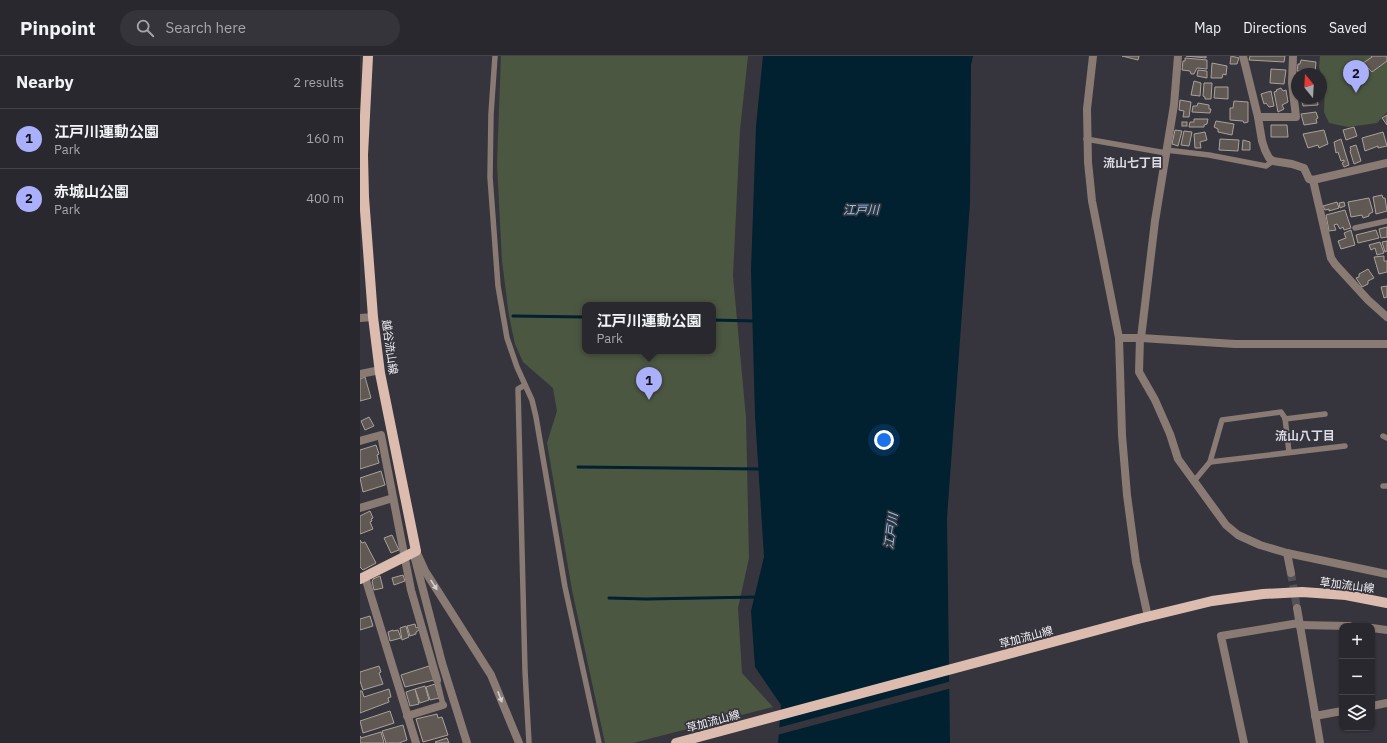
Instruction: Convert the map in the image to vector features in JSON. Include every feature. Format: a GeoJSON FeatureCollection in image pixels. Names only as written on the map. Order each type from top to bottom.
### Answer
{"type":"FeatureCollection","features":[{"type":"Feature","properties":{"kind":"main road","name":"越谷流山線"},"geometry":{"type":"LineString","coordinates":[[368,56],[363,75],[362,155],[364,239],[380,370],[411,553]]}},
{"type":"Feature","properties":{"kind":"main road"},"geometry":{"type":"LineString","coordinates":[[362,578],[411,553]]}},
{"type":"Feature","properties":{"kind":"main road","name":"草加流山線"},"geometry":{"type":"LineString","coordinates":[[676,743],[1143,618],[1212,601],[1263,594],[1302,592],[1346,595],[1387,603]]}},
{"type":"Feature","properties":{"kind":"street"},"geometry":{"type":"LineString","coordinates":[[1093,56],[1087,109],[1086,139],[1092,201],[1119,338],[1122,435],[1127,495],[1143,618]]}},
{"type":"Feature","properties":{"kind":"street"},"geometry":{"type":"LineString","coordinates":[[1178,56],[1174,105],[1154,229],[1141,338],[1139,372],[1156,400],[1170,434],[1178,459],[1226,525],[1238,535],[1260,545],[1287,553],[1387,574]]}},
{"type":"Feature","properties":{"kind":"street"},"geometry":{"type":"LineString","coordinates":[[1243,56],[1258,117],[1262,141],[1269,158],[1273,161],[1292,164],[1304,168],[1309,179],[1313,180],[1387,163]]}},
{"type":"Feature","properties":{"kind":"street"},"geometry":{"type":"LineString","coordinates":[[1258,117],[1296,117],[1292,83],[1293,56]]}},
{"type":"Feature","properties":{"kind":"street"},"geometry":{"type":"LineString","coordinates":[[1313,180],[1331,258],[1368,300],[1387,316]]}},
{"type":"Feature","properties":{"kind":"street"},"geometry":{"type":"LineString","coordinates":[[360,318],[373,317]]}},
{"type":"Feature","properties":{"kind":"street"},"geometry":{"type":"LineString","coordinates":[[1119,338],[1241,344],[1387,344]]}},
{"type":"Feature","properties":{"kind":"street"},"geometry":{"type":"LineString","coordinates":[[360,374],[380,370]]}},
{"type":"Feature","properties":{"kind":"street"},"geometry":{"type":"LineString","coordinates":[[360,441],[381,435],[393,498],[411,553],[442,663],[467,743]]}},
{"type":"Feature","properties":{"kind":"street"},"geometry":{"type":"LineString","coordinates":[[360,508],[393,498]]}},
{"type":"Feature","properties":{"kind":"street"},"geometry":{"type":"LineString","coordinates":[[411,553],[411,590],[437,680]]}},
{"type":"Feature","properties":{"kind":"street"},"geometry":{"type":"LineString","coordinates":[[411,553],[426,571],[491,675],[519,743]]}},
{"type":"Feature","properties":{"kind":"street"},"geometry":{"type":"LineString","coordinates":[[1287,553],[1291,573]]}},
{"type":"Feature","properties":{"kind":"street"},"geometry":{"type":"LineString","coordinates":[[362,578],[416,743]]}},
{"type":"Feature","properties":{"kind":"street"},"geometry":{"type":"LineString","coordinates":[[1297,608],[1320,743]]}},
{"type":"Feature","properties":{"kind":"street"},"geometry":{"type":"LineString","coordinates":[[1244,743],[1221,636],[1299,624],[1339,626]]}},
{"type":"Feature","properties":{"kind":"street"},"geometry":{"type":"LineString","coordinates":[[1375,628],[1387,630]]}},
{"type":"Feature","properties":{"kind":"street"},"geometry":{"type":"LineString","coordinates":[[1375,705],[1387,703]]}},
{"type":"Feature","properties":{"kind":"street"},"geometry":{"type":"LineString","coordinates":[[407,716],[443,705]]}},
{"type":"Feature","properties":{"kind":"street"},"geometry":{"type":"LineString","coordinates":[[1315,716],[1339,712]]}},
{"type":"Feature","properties":{"kind":"lane"},"geometry":{"type":"LineString","coordinates":[[495,56],[491,114],[490,177],[498,286],[507,338],[517,367],[532,400],[536,417],[565,587],[599,743]]}},
{"type":"Feature","properties":{"kind":"lane"},"geometry":{"type":"LineString","coordinates":[[1086,139],[1166,152],[1209,155],[1266,166],[1273,161]]}},
{"type":"Feature","properties":{"kind":"lane"},"geometry":{"type":"LineString","coordinates":[[1355,228],[1387,221]]}},
{"type":"Feature","properties":{"kind":"lane"},"geometry":{"type":"LineString","coordinates":[[525,385],[518,389],[518,412],[525,671],[529,743]]}},
{"type":"Feature","properties":{"kind":"lane"},"geometry":{"type":"LineString","coordinates":[[1194,481],[1210,462],[1222,420],[1281,412],[1285,419],[1289,452]]}},
{"type":"Feature","properties":{"kind":"lane"},"geometry":{"type":"LineString","coordinates":[[1285,419],[1325,414]]}},
{"type":"Feature","properties":{"kind":"lane"},"geometry":{"type":"LineString","coordinates":[[1210,462],[1345,446]]}},
{"type":"Feature","properties":{"kind":"lane"},"geometry":{"type":"LineString","coordinates":[[437,680],[443,705]]}},
{"type":"Feature","properties":{"kind":"green space"},"geometry":{"type":"Polygon","coordinates":[[[501,56],[748,56],[740,130],[733,276],[746,418],[749,558],[738,608],[742,673],[773,707],[633,743],[605,743],[572,590],[547,443],[557,411],[553,388],[523,362],[515,344],[509,316],[502,261],[497,163],[501,56]]]}},
{"type":"Feature","properties":{"kind":"green space"},"geometry":{"type":"Polygon","coordinates":[[[1320,56],[1387,56],[1387,112],[1377,123],[1348,127],[1329,123],[1324,112],[1324,104],[1327,104],[1327,68],[1319,67],[1320,56]]]}},
{"type":"Feature","properties":{"kind":"water","name":"江戸川"},"geometry":{"type":"Polygon","coordinates":[[[763,56],[973,56],[971,65],[970,203],[947,518],[950,743],[778,743],[781,705],[755,667],[751,611],[764,557],[755,415],[751,271],[756,126],[763,56]]]}},
{"type":"Feature","properties":{"kind":"pier"},"geometry":{"type":"Polygon","coordinates":[[[952,681],[952,688],[777,735],[777,728],[952,681]]]}},
{"type":"Feature","properties":{"kind":"building"},"geometry":{"type":"Polygon","coordinates":[[[1122,56],[1139,56],[1138,60],[1122,56]]]}},
{"type":"Feature","properties":{"kind":"building"},"geometry":{"type":"Polygon","coordinates":[[[1186,56],[1206,56],[1206,58],[1186,56]]]}},
{"type":"Feature","properties":{"kind":"building"},"geometry":{"type":"Polygon","coordinates":[[[1231,56],[1239,58],[1237,64],[1230,64],[1231,56]]]}},
{"type":"Feature","properties":{"kind":"building"},"geometry":{"type":"Polygon","coordinates":[[[1250,56],[1285,56],[1284,62],[1249,60],[1250,56]]]}},
{"type":"Feature","properties":{"kind":"building"},"geometry":{"type":"Polygon","coordinates":[[[1371,56],[1387,56],[1387,61],[1372,72],[1363,63],[1372,57],[1371,56]]]}},
{"type":"Feature","properties":{"kind":"building"},"geometry":{"type":"Polygon","coordinates":[[[1185,58],[1207,60],[1207,69],[1197,68],[1194,74],[1191,74],[1190,71],[1182,70],[1183,61],[1185,61],[1185,58]]]}},
{"type":"Feature","properties":{"kind":"building"},"geometry":{"type":"Polygon","coordinates":[[[1301,60],[1316,62],[1315,68],[1297,68],[1298,64],[1300,64],[1301,60]]]}},
{"type":"Feature","properties":{"kind":"building"},"geometry":{"type":"Polygon","coordinates":[[[1212,63],[1227,66],[1226,75],[1223,74],[1222,78],[1211,78],[1212,63]]]}},
{"type":"Feature","properties":{"kind":"building"},"geometry":{"type":"Polygon","coordinates":[[[1271,69],[1286,70],[1284,84],[1270,83],[1271,69]]]}},
{"type":"Feature","properties":{"kind":"building"},"geometry":{"type":"Polygon","coordinates":[[[1198,70],[1207,71],[1207,78],[1197,76],[1198,70]]]}},
{"type":"Feature","properties":{"kind":"building"},"geometry":{"type":"Polygon","coordinates":[[[1194,81],[1201,83],[1200,96],[1191,95],[1194,81]]]}},
{"type":"Feature","properties":{"kind":"building"},"geometry":{"type":"Polygon","coordinates":[[[1204,83],[1212,83],[1211,99],[1205,99],[1203,96],[1204,83]]]}},
{"type":"Feature","properties":{"kind":"building"},"geometry":{"type":"Polygon","coordinates":[[[1215,87],[1228,87],[1228,99],[1214,98],[1215,87]]]}},
{"type":"Feature","properties":{"kind":"building"},"geometry":{"type":"Polygon","coordinates":[[[1281,88],[1283,91],[1286,90],[1288,102],[1282,105],[1284,109],[1278,112],[1274,92],[1281,88]]]}},
{"type":"Feature","properties":{"kind":"building"},"geometry":{"type":"Polygon","coordinates":[[[1271,91],[1274,106],[1269,107],[1266,103],[1264,104],[1261,94],[1271,91]]]}},
{"type":"Feature","properties":{"kind":"building"},"geometry":{"type":"Polygon","coordinates":[[[1180,100],[1191,102],[1189,117],[1183,117],[1184,111],[1179,110],[1180,100]]]}},
{"type":"Feature","properties":{"kind":"building"},"geometry":{"type":"Polygon","coordinates":[[[1234,101],[1248,102],[1248,122],[1244,123],[1243,121],[1230,120],[1230,108],[1233,108],[1234,101]]]}},
{"type":"Feature","properties":{"kind":"building"},"geometry":{"type":"Polygon","coordinates":[[[1198,103],[1209,105],[1209,109],[1211,109],[1210,113],[1192,112],[1193,106],[1197,106],[1198,103]]]}},
{"type":"Feature","properties":{"kind":"building"},"geometry":{"type":"Polygon","coordinates":[[[1302,104],[1318,105],[1303,106],[1302,104]]]}},
{"type":"Feature","properties":{"kind":"building"},"geometry":{"type":"Polygon","coordinates":[[[1316,112],[1318,118],[1316,119],[1317,123],[1304,125],[1301,114],[1316,112]]]}},
{"type":"Feature","properties":{"kind":"building"},"geometry":{"type":"Polygon","coordinates":[[[1387,115],[1387,125],[1382,118],[1387,115]]]}},
{"type":"Feature","properties":{"kind":"building"},"geometry":{"type":"Polygon","coordinates":[[[1194,119],[1208,119],[1207,124],[1204,125],[1204,127],[1189,127],[1190,122],[1194,122],[1194,119]]]}},
{"type":"Feature","properties":{"kind":"building"},"geometry":{"type":"Polygon","coordinates":[[[1216,121],[1234,124],[1232,135],[1218,132],[1218,129],[1214,127],[1216,121]]]}},
{"type":"Feature","properties":{"kind":"building"},"geometry":{"type":"Polygon","coordinates":[[[1182,122],[1187,122],[1187,126],[1182,126],[1182,122]]]}},
{"type":"Feature","properties":{"kind":"building"},"geometry":{"type":"Polygon","coordinates":[[[1271,125],[1287,125],[1288,137],[1271,137],[1271,125]]]}},
{"type":"Feature","properties":{"kind":"building"},"geometry":{"type":"Polygon","coordinates":[[[1354,127],[1357,136],[1346,140],[1343,130],[1354,127]]]}},
{"type":"Feature","properties":{"kind":"building"},"geometry":{"type":"Polygon","coordinates":[[[1175,130],[1182,131],[1178,146],[1172,144],[1175,130]]]}},
{"type":"Feature","properties":{"kind":"building"},"geometry":{"type":"Polygon","coordinates":[[[1324,130],[1328,144],[1319,148],[1318,145],[1308,148],[1303,134],[1324,130]]]}},
{"type":"Feature","properties":{"kind":"building"},"geometry":{"type":"Polygon","coordinates":[[[1184,131],[1192,132],[1189,146],[1181,145],[1184,131]]]}},
{"type":"Feature","properties":{"kind":"building"},"geometry":{"type":"Polygon","coordinates":[[[1205,132],[1207,140],[1200,142],[1201,148],[1195,148],[1194,134],[1205,132]]]}},
{"type":"Feature","properties":{"kind":"building"},"geometry":{"type":"Polygon","coordinates":[[[1383,132],[1387,146],[1378,148],[1378,146],[1365,151],[1362,138],[1383,132]]]}},
{"type":"Feature","properties":{"kind":"building"},"geometry":{"type":"Polygon","coordinates":[[[1220,139],[1239,140],[1238,151],[1219,150],[1220,139]]]}},
{"type":"Feature","properties":{"kind":"building"},"geometry":{"type":"Polygon","coordinates":[[[1341,139],[1349,165],[1344,167],[1342,163],[1344,160],[1341,161],[1338,152],[1336,153],[1334,142],[1341,139]]]}},
{"type":"Feature","properties":{"kind":"building"},"geometry":{"type":"Polygon","coordinates":[[[1243,140],[1250,142],[1250,150],[1242,150],[1243,140]]]}},
{"type":"Feature","properties":{"kind":"building"},"geometry":{"type":"Polygon","coordinates":[[[1356,145],[1361,161],[1354,164],[1350,147],[1356,145]]]}},
{"type":"Feature","properties":{"kind":"building"},"geometry":{"type":"Polygon","coordinates":[[[1382,195],[1383,198],[1385,198],[1387,211],[1376,214],[1373,197],[1382,195]]]}},
{"type":"Feature","properties":{"kind":"building"},"geometry":{"type":"Polygon","coordinates":[[[1369,198],[1373,212],[1369,214],[1369,216],[1363,218],[1362,215],[1351,217],[1348,202],[1369,198]]]}},
{"type":"Feature","properties":{"kind":"building"},"geometry":{"type":"Polygon","coordinates":[[[1337,202],[1339,208],[1329,211],[1329,209],[1325,210],[1323,206],[1337,202]]]}},
{"type":"Feature","properties":{"kind":"building"},"geometry":{"type":"Polygon","coordinates":[[[1344,202],[1345,206],[1340,208],[1339,203],[1344,202]]]}},
{"type":"Feature","properties":{"kind":"building"},"geometry":{"type":"Polygon","coordinates":[[[1345,210],[1351,228],[1344,230],[1343,227],[1340,229],[1337,224],[1334,225],[1336,230],[1329,231],[1326,215],[1345,210]]]}},
{"type":"Feature","properties":{"kind":"building"},"geometry":{"type":"Polygon","coordinates":[[[1387,227],[1387,237],[1381,238],[1379,229],[1387,227]]]}},
{"type":"Feature","properties":{"kind":"building"},"geometry":{"type":"Polygon","coordinates":[[[1351,230],[1355,245],[1341,249],[1338,241],[1346,238],[1344,233],[1351,230]]]}},
{"type":"Feature","properties":{"kind":"building"},"geometry":{"type":"Polygon","coordinates":[[[1376,230],[1379,238],[1358,243],[1356,235],[1376,230]]]}},
{"type":"Feature","properties":{"kind":"building"},"geometry":{"type":"Polygon","coordinates":[[[1387,241],[1387,251],[1385,252],[1382,242],[1387,241]]]}},
{"type":"Feature","properties":{"kind":"building"},"geometry":{"type":"Polygon","coordinates":[[[1380,242],[1384,253],[1377,255],[1375,248],[1371,250],[1369,245],[1380,242]]]}},
{"type":"Feature","properties":{"kind":"building"},"geometry":{"type":"Polygon","coordinates":[[[1384,256],[1384,261],[1387,261],[1387,272],[1379,274],[1374,257],[1384,256]]]}},
{"type":"Feature","properties":{"kind":"building"},"geometry":{"type":"Polygon","coordinates":[[[1368,269],[1374,278],[1362,287],[1356,278],[1359,277],[1359,274],[1368,269]]]}},
{"type":"Feature","properties":{"kind":"building"},"geometry":{"type":"Polygon","coordinates":[[[1387,286],[1387,297],[1384,298],[1381,287],[1387,286]]]}},
{"type":"Feature","properties":{"kind":"building"},"geometry":{"type":"Polygon","coordinates":[[[365,377],[371,398],[360,401],[360,379],[365,377]]]}},
{"type":"Feature","properties":{"kind":"building"},"geometry":{"type":"Polygon","coordinates":[[[369,417],[374,426],[365,430],[361,421],[369,417]]]}},
{"type":"Feature","properties":{"kind":"building"},"geometry":{"type":"Polygon","coordinates":[[[376,445],[379,454],[377,455],[379,463],[360,469],[360,450],[376,445]]]}},
{"type":"Feature","properties":{"kind":"building"},"geometry":{"type":"Polygon","coordinates":[[[381,471],[385,485],[363,492],[360,478],[381,471]]]}},
{"type":"Feature","properties":{"kind":"building"},"geometry":{"type":"Polygon","coordinates":[[[370,511],[373,518],[370,522],[373,529],[360,534],[360,516],[370,511]]]}},
{"type":"Feature","properties":{"kind":"building"},"geometry":{"type":"Polygon","coordinates":[[[392,535],[399,550],[391,553],[384,538],[392,535]]]}},
{"type":"Feature","properties":{"kind":"building"},"geometry":{"type":"Polygon","coordinates":[[[360,540],[362,543],[365,542],[376,563],[363,570],[360,567],[360,540]]]}},
{"type":"Feature","properties":{"kind":"building"},"geometry":{"type":"Polygon","coordinates":[[[403,575],[405,581],[394,585],[392,578],[403,575]]]}},
{"type":"Feature","properties":{"kind":"building"},"geometry":{"type":"Polygon","coordinates":[[[380,576],[383,588],[374,590],[372,581],[380,576]]]}},
{"type":"Feature","properties":{"kind":"building"},"geometry":{"type":"Polygon","coordinates":[[[370,616],[373,626],[360,630],[360,619],[370,616]]]}},
{"type":"Feature","properties":{"kind":"building"},"geometry":{"type":"Polygon","coordinates":[[[415,624],[416,628],[418,627],[419,630],[416,634],[410,636],[407,626],[415,624]]]}},
{"type":"Feature","properties":{"kind":"building"},"geometry":{"type":"Polygon","coordinates":[[[406,626],[409,637],[402,640],[400,628],[406,626]]]}},
{"type":"Feature","properties":{"kind":"building"},"geometry":{"type":"Polygon","coordinates":[[[398,630],[401,638],[390,641],[388,632],[398,630]]]}},
{"type":"Feature","properties":{"kind":"building"},"geometry":{"type":"Polygon","coordinates":[[[379,666],[381,672],[379,673],[383,684],[363,690],[360,681],[360,672],[379,666]]]}},
{"type":"Feature","properties":{"kind":"building"},"geometry":{"type":"Polygon","coordinates":[[[429,666],[434,680],[405,687],[401,675],[429,666]]]}},
{"type":"Feature","properties":{"kind":"building"},"geometry":{"type":"Polygon","coordinates":[[[435,684],[439,698],[430,700],[426,687],[435,684]]]}},
{"type":"Feature","properties":{"kind":"building"},"geometry":{"type":"Polygon","coordinates":[[[425,686],[429,700],[420,703],[415,689],[425,686]]]}},
{"type":"Feature","properties":{"kind":"building"},"geometry":{"type":"Polygon","coordinates":[[[389,689],[391,697],[388,698],[389,702],[360,713],[360,691],[362,691],[364,697],[389,689]]]}},
{"type":"Feature","properties":{"kind":"building"},"geometry":{"type":"Polygon","coordinates":[[[415,689],[419,704],[410,706],[406,692],[415,689]]]}},
{"type":"Feature","properties":{"kind":"building"},"geometry":{"type":"Polygon","coordinates":[[[390,711],[394,723],[363,733],[360,721],[390,711]]]}},
{"type":"Feature","properties":{"kind":"building"},"geometry":{"type":"Polygon","coordinates":[[[437,714],[438,718],[442,717],[448,735],[423,742],[416,719],[437,714]]]}},
{"type":"Feature","properties":{"kind":"building"},"geometry":{"type":"Polygon","coordinates":[[[403,725],[407,740],[399,743],[386,743],[382,731],[403,725]]]}},
{"type":"Feature","properties":{"kind":"building"},"geometry":{"type":"Polygon","coordinates":[[[381,732],[384,743],[360,743],[360,736],[361,738],[381,732]]]}},
{"type":"Feature","properties":{"kind":"building"},"geometry":{"type":"Polygon","coordinates":[[[447,738],[449,743],[435,742],[447,738]]]}},
{"type":"Feature","properties":{"kind":"waterway"},"geometry":{"type":"LineString","coordinates":[[513,316],[582,317]]}},
{"type":"Feature","properties":{"kind":"waterway"},"geometry":{"type":"LineString","coordinates":[[716,320],[755,321]]}},
{"type":"Feature","properties":{"kind":"waterway"},"geometry":{"type":"LineString","coordinates":[[578,467],[760,469]]}},
{"type":"Feature","properties":{"kind":"waterway"},"geometry":{"type":"LineString","coordinates":[[609,598],[646,599],[758,597]]}},
{"type":"Feature","properties":{"kind":"tunnel"},"geometry":{"type":"LineString","coordinates":[[1291,573],[1297,608]]}},
{"type":"Feature","properties":{"kind":"place","name":"赤城山公園"},"geometry":{"type":"Point","coordinates":[1356,93]}},
{"type":"Feature","properties":{"kind":"place","name":"江戸川運動公園"},"geometry":{"type":"Point","coordinates":[649,400]}},
{"type":"Feature","properties":{"kind":"district","name":"流山七丁目"},"geometry":{"type":"Point","coordinates":[1133,163]}},
{"type":"Feature","properties":{"kind":"district","name":"流山八丁目"},"geometry":{"type":"Point","coordinates":[1305,436]}}]}
